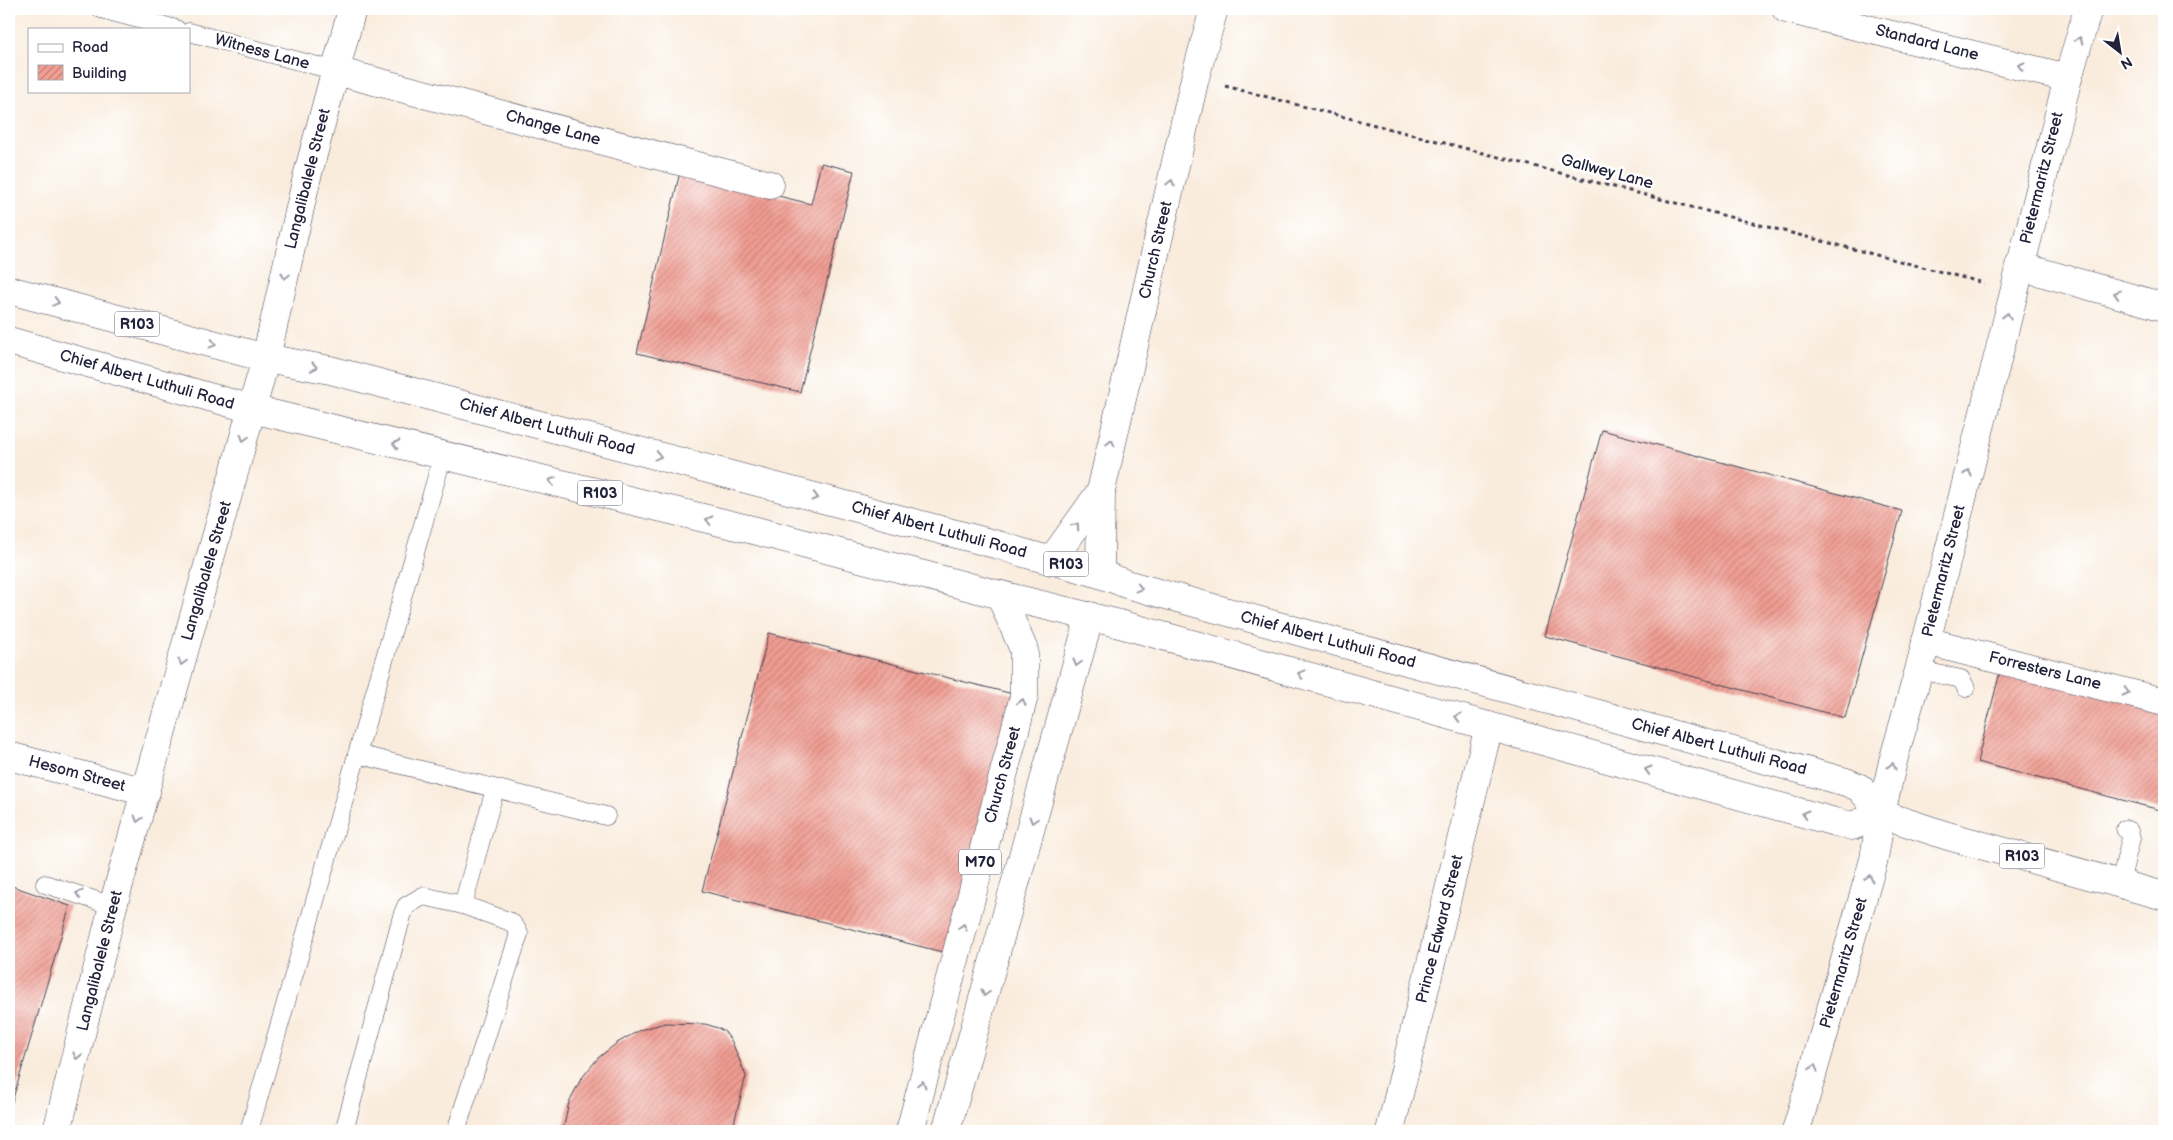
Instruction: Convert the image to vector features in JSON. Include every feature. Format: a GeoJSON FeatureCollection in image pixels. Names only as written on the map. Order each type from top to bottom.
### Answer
{"type":"FeatureCollection","features":[{"type":"Feature","properties":{"kind":"main road","name":"Langalibalele Street"},"geometry":{"type":"LineString","coordinates":[[57,1131],[113,906],[266,358],[307,177],[352,9]]}},
{"type":"Feature","properties":{"kind":"main road","name":"Church Street"},"geometry":{"type":"LineString","coordinates":[[1100,572],[1101,491],[1195,78],[1214,9]]}},
{"type":"Feature","properties":{"kind":"main road","name":"Standard Lane"},"geometry":{"type":"LineString","coordinates":[[1786,9],[2068,78]]}},
{"type":"Feature","properties":{"kind":"main road","name":"Pietermaritz Street"},"geometry":{"type":"LineString","coordinates":[[1796,1131],[1874,859],[1881,814],[1919,670],[2016,279],[2068,78],[2088,9]]}},
{"type":"Feature","properties":{"kind":"main road","name":"Change Lane"},"geometry":{"type":"LineString","coordinates":[[336,71],[770,184]]}},
{"type":"Feature","properties":{"kind":"main road"},"geometry":{"type":"LineString","coordinates":[[2016,279],[2164,307]]}},
{"type":"Feature","properties":{"kind":"main road","name":"Chief Albert Luthuli Road"},"geometry":{"type":"LineString","coordinates":[[9,290],[266,358],[330,370],[1002,546],[1051,561],[1100,572],[1126,584],[1846,782],[1860,788],[1881,814],[1852,826],[1835,822],[1090,616],[1000,595],[757,531],[181,391],[9,341]]}},
{"type":"Feature","properties":{"kind":"main road","name":"Church Street"},"geometry":{"type":"LineString","coordinates":[[1051,561],[1101,491]]}},
{"type":"Feature","properties":{"kind":"main road","name":"Church Street"},"geometry":{"type":"LineString","coordinates":[[910,1131],[1024,696],[1024,650],[1000,595]]}},
{"type":"Feature","properties":{"kind":"main road","name":"M70"},"geometry":{"type":"LineString","coordinates":[[946,1131],[1090,616]]}},
{"type":"Feature","properties":{"kind":"main road","name":"Forresters Lane"},"geometry":{"type":"LineString","coordinates":[[1926,640],[2164,702]]}},
{"type":"Feature","properties":{"kind":"main road","name":"Prince Edward Street"},"geometry":{"type":"LineString","coordinates":[[1390,1131],[1489,726]]}},
{"type":"Feature","properties":{"kind":"main road","name":"Hesom Street"},"geometry":{"type":"LineString","coordinates":[[9,756],[146,792]]}},
{"type":"Feature","properties":{"kind":"main road","name":"R103"},"geometry":{"type":"LineString","coordinates":[[1881,814],[1948,836],[2164,896]]}},
{"type":"Feature","properties":{"kind":"lane"},"geometry":{"type":"LineString","coordinates":[[101,9],[172,28]]}},
{"type":"Feature","properties":{"kind":"lane","name":"Witness Lane"},"geometry":{"type":"LineString","coordinates":[[190,32],[336,71]]}},
{"type":"Feature","properties":{"kind":"lane"},"geometry":{"type":"LineString","coordinates":[[249,1131],[444,455]]}},
{"type":"Feature","properties":{"kind":"lane"},"geometry":{"type":"LineString","coordinates":[[1919,670],[1961,679],[1966,688]]}},
{"type":"Feature","properties":{"kind":"lane"},"geometry":{"type":"LineString","coordinates":[[357,754],[606,816]]}},
{"type":"Feature","properties":{"kind":"lane"},"geometry":{"type":"LineString","coordinates":[[463,905],[495,789]]}},
{"type":"Feature","properties":{"kind":"lane"},"geometry":{"type":"LineString","coordinates":[[2120,883],[2131,838],[2129,831],[2126,829]]}},
{"type":"Feature","properties":{"kind":"lane"},"geometry":{"type":"LineString","coordinates":[[45,884],[113,906]]}},
{"type":"Feature","properties":{"kind":"lane"},"geometry":{"type":"LineString","coordinates":[[344,1131],[402,916],[406,906],[423,896],[463,905],[511,922],[519,934],[456,1131]]}},
{"type":"Feature","properties":{"kind":"path","name":"Gallwey Lane"},"geometry":{"type":"LineString","coordinates":[[1195,78],[2016,279]]}},
{"type":"Feature","properties":{"kind":"building"},"geometry":{"type":"Polygon","coordinates":[[[821,163],[854,171],[800,392],[637,353],[680,172],[811,204],[821,163]]]}},
{"type":"Feature","properties":{"kind":"building"},"geometry":{"type":"Polygon","coordinates":[[[1602,430],[1902,511],[1845,718],[1545,636],[1602,430]]]}},
{"type":"Feature","properties":{"kind":"building"},"geometry":{"type":"Polygon","coordinates":[[[769,633],[1017,695],[950,954],[702,891],[769,633]]]}},
{"type":"Feature","properties":{"kind":"building"},"geometry":{"type":"Polygon","coordinates":[[[2002,664],[2164,707],[2164,811],[1977,762],[2002,664]]]}},
{"type":"Feature","properties":{"kind":"building"},"geometry":{"type":"Polygon","coordinates":[[[9,885],[70,906],[9,1112],[9,885]]]}},
{"type":"Feature","properties":{"kind":"building"},"geometry":{"type":"Polygon","coordinates":[[[665,1023],[705,1024],[725,1032],[732,1042],[746,1076],[732,1131],[563,1131],[569,1102],[581,1079],[598,1058],[617,1043],[640,1030],[665,1023]]]}}]}
